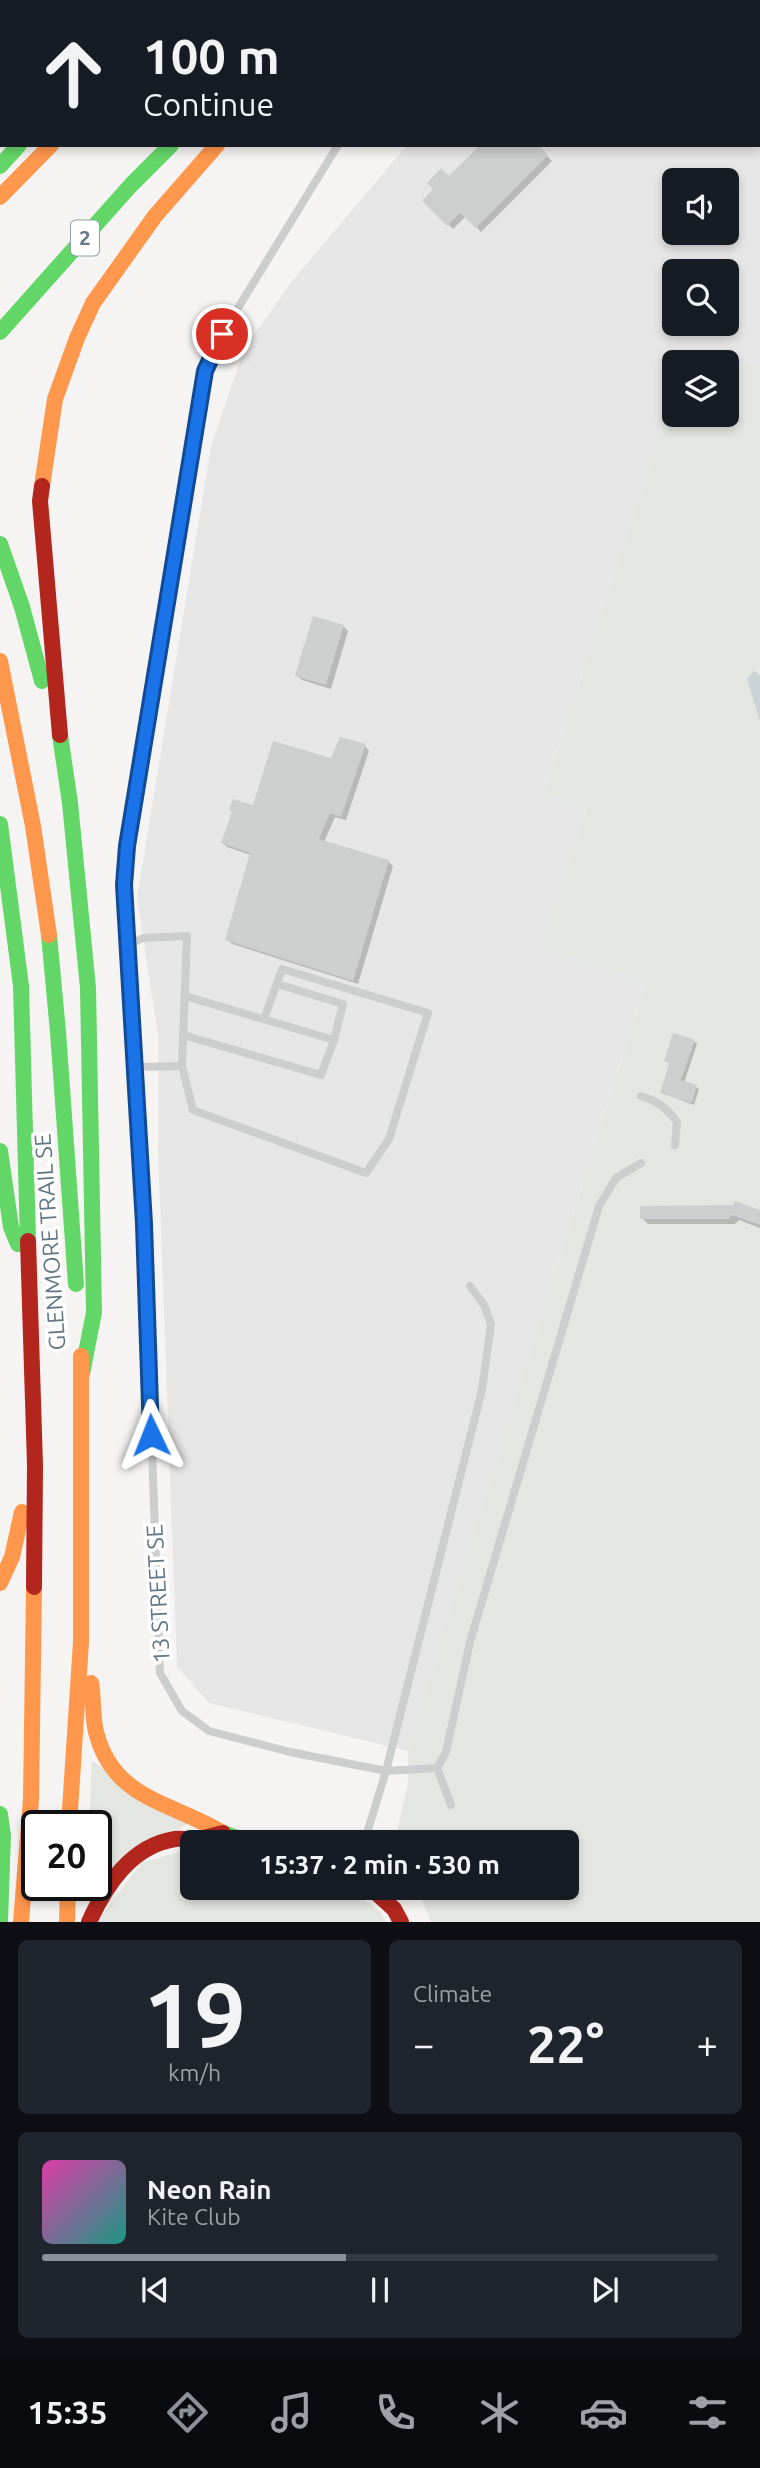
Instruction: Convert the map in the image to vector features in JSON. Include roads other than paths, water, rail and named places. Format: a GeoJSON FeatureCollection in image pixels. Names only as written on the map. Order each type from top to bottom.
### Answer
{"type":"FeatureCollection","features":[{"type":"Feature","properties":{"kind":"main road"},"geometry":{"type":"LineString","coordinates":[[0,166],[17,147]]}},
{"type":"Feature","properties":{"kind":"main road"},"geometry":{"type":"LineString","coordinates":[[0,197],[49,147]]}},
{"type":"Feature","properties":{"kind":"main road","name":"2"},"geometry":{"type":"LineString","coordinates":[[0,332],[131,185],[169,147]]}},
{"type":"Feature","properties":{"kind":"main road"},"geometry":{"type":"LineString","coordinates":[[82,1374],[94,1312],[88,988],[70,803],[61,748],[40,500],[55,399],[93,303],[155,216],[215,147]]}},
{"type":"Feature","properties":{"kind":"main road"},"geometry":{"type":"LineString","coordinates":[[0,544],[22,607],[61,748]]}},
{"type":"Feature","properties":{"kind":"main road","name":"GLENMORE TRAIL SE"},"geometry":{"type":"LineString","coordinates":[[0,661],[19,747],[42,882],[54,1001],[82,1374],[81,1642],[70,1810]]}},
{"type":"Feature","properties":{"kind":"main road","name":"GLENMORE TRAIL SE"},"geometry":{"type":"LineString","coordinates":[[0,824],[21,986],[35,1465],[31,1799],[20,1922]]}},
{"type":"Feature","properties":{"kind":"main road"},"geometry":{"type":"LineString","coordinates":[[0,919],[6,956],[21,986]]}},
{"type":"Feature","properties":{"kind":"main road"},"geometry":{"type":"LineString","coordinates":[[0,1152],[11,1227],[29,1272]]}},
{"type":"Feature","properties":{"kind":"main road"},"geometry":{"type":"LineString","coordinates":[[0,1583],[12,1558],[25,1493],[35,1465]]}},
{"type":"Feature","properties":{"kind":"main road"},"geometry":{"type":"LineString","coordinates":[[81,1642],[93,1689],[96,1731],[109,1765],[123,1782],[138,1794],[204,1819],[220,1830]]}},
{"type":"Feature","properties":{"kind":"main road"},"geometry":{"type":"LineString","coordinates":[[0,1814],[3,1836],[0,1922]]}},
{"type":"Feature","properties":{"kind":"main road"},"geometry":{"type":"LineString","coordinates":[[89,1922],[105,1887],[117,1871],[155,1844],[180,1839]]}},
{"type":"Feature","properties":{"kind":"main road"},"geometry":{"type":"LineString","coordinates":[[384,1900],[394,1909],[401,1922]]}},
{"type":"Feature","properties":{"kind":"main road"},"geometry":{"type":"LineString","coordinates":[[67,1922],[68,1901]]}},
{"type":"Feature","properties":{"kind":"lane","name":"13 STREET SE"},"geometry":{"type":"LineString","coordinates":[[337,147],[222,334],[205,371],[127,846],[124,885],[144,1224],[160,1672],[182,1711],[209,1731],[290,1752],[386,1771],[438,1768]]}},
{"type":"Feature","properties":{"kind":"lane"},"geometry":{"type":"LineString","coordinates":[[128,945],[144,938],[187,936],[181,1066],[193,1110],[366,1173],[389,1139],[428,1013],[282,969],[264,1019]]}},
{"type":"Feature","properties":{"kind":"lane"},"geometry":{"type":"LineString","coordinates":[[183,1035],[321,1075],[344,1004],[277,984]]}},
{"type":"Feature","properties":{"kind":"lane"},"geometry":{"type":"LineString","coordinates":[[185,996],[334,1040]]}},
{"type":"Feature","properties":{"kind":"lane"},"geometry":{"type":"LineString","coordinates":[[135,1068],[181,1066]]}},
{"type":"Feature","properties":{"kind":"lane"},"geometry":{"type":"LineString","coordinates":[[640,1096],[653,1100],[669,1111],[677,1122],[675,1145]]}},
{"type":"Feature","properties":{"kind":"lane"},"geometry":{"type":"LineString","coordinates":[[451,1805],[438,1768],[446,1752],[470,1642],[598,1206],[617,1178],[641,1163]]}},
{"type":"Feature","properties":{"kind":"lane"},"geometry":{"type":"LineString","coordinates":[[368,1830],[386,1771],[482,1390],[491,1324],[484,1305],[470,1286]]}}]}
